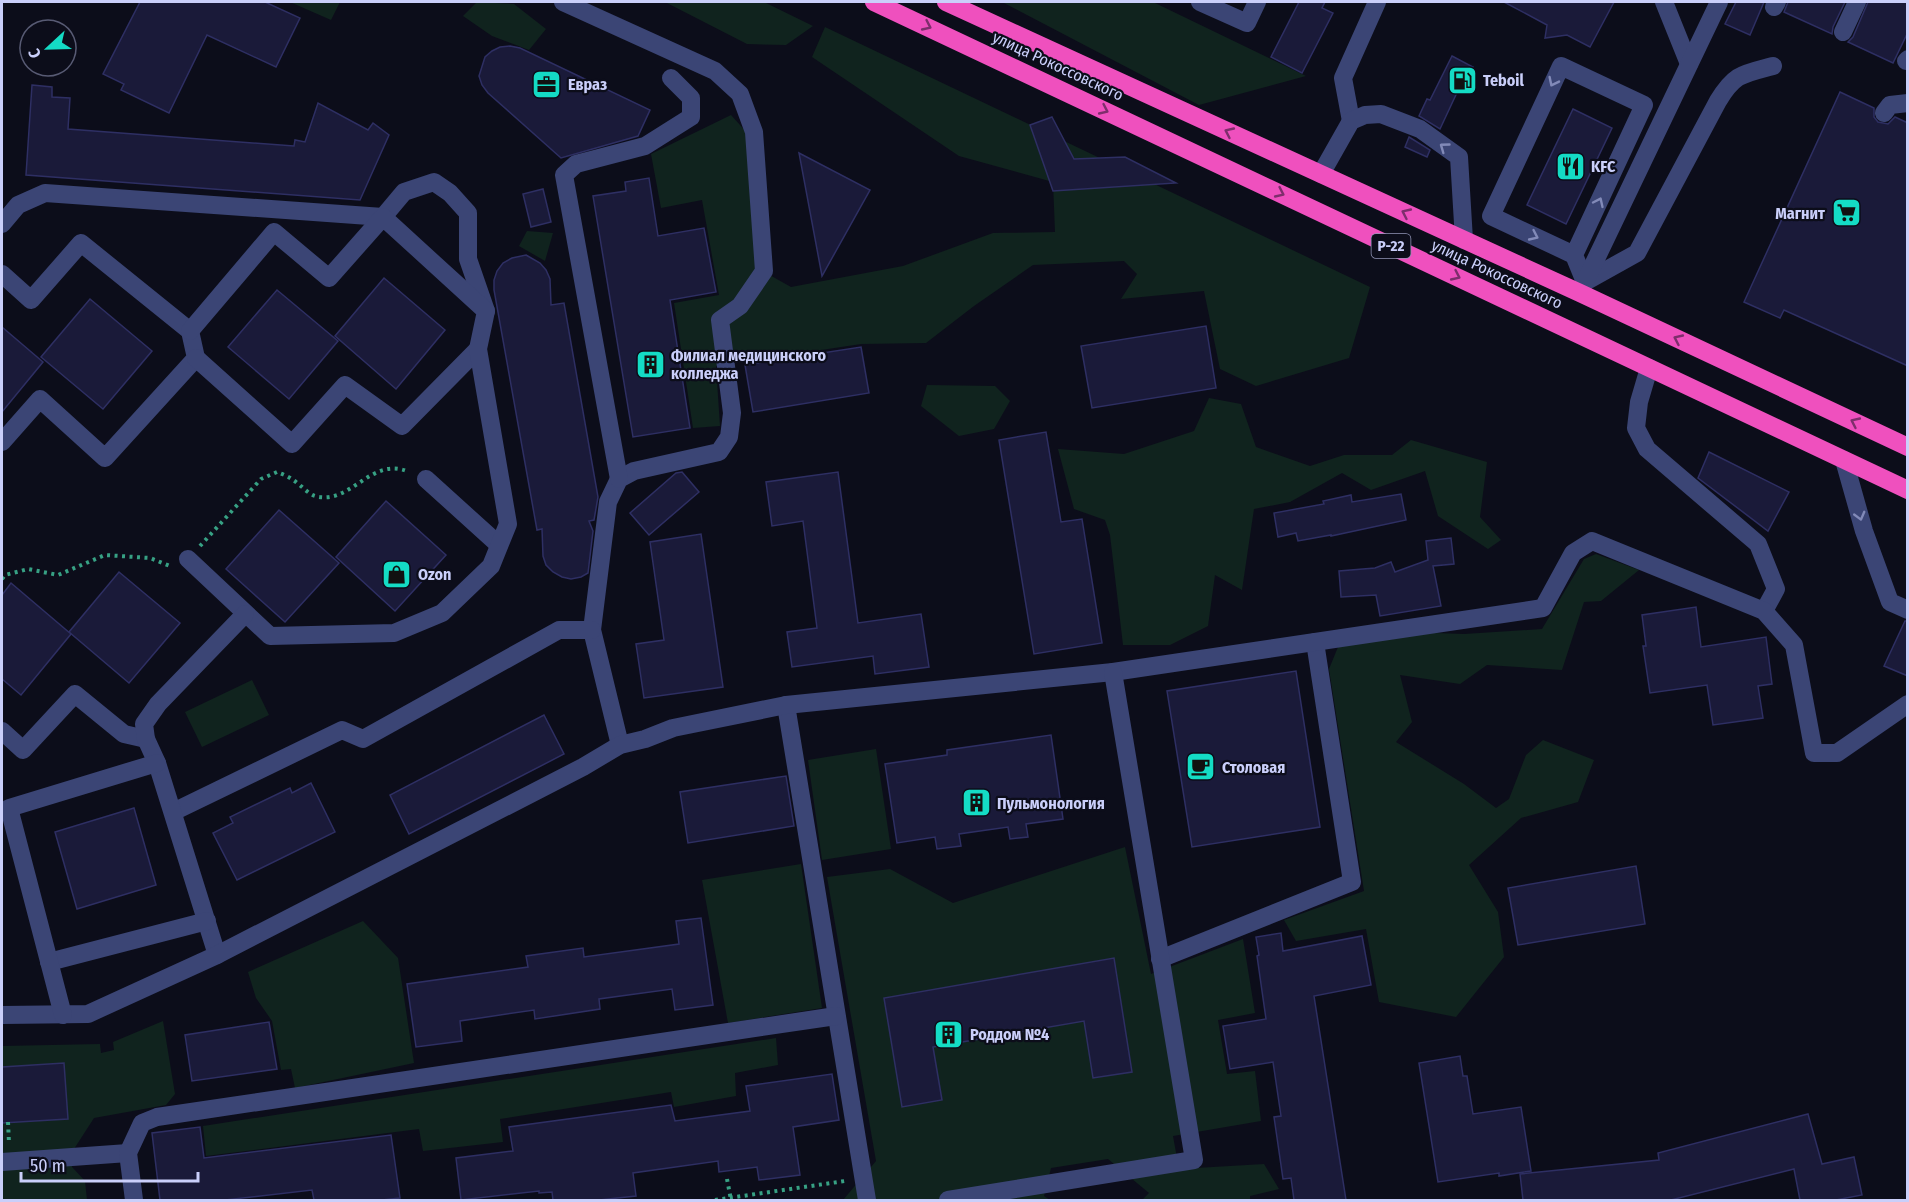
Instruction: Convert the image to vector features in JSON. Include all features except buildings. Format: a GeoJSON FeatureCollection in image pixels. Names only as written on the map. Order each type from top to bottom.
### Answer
{"type":"FeatureCollection","features":[{"type":"Feature","properties":{"kind":"highway","name":"улица Рокоссовского"},"geometry":{"type":"LineString","coordinates":[[874,2],[1908,490]]}},
{"type":"Feature","properties":{"kind":"highway","name":"улица Рокоссовского"},"geometry":{"type":"LineString","coordinates":[[946,2],[1464,240],[1582,288],[1908,447]]}},
{"type":"Feature","properties":{"kind":"street"},"geometry":{"type":"LineString","coordinates":[[563,2],[715,71],[740,94],[754,132],[764,271],[740,306],[720,320],[732,413],[729,437],[718,452],[634,471],[619,479]]}},
{"type":"Feature","properties":{"kind":"street"},"geometry":{"type":"LineString","coordinates":[[1200,2],[1247,23],[1257,2]]}},
{"type":"Feature","properties":{"kind":"street"},"geometry":{"type":"LineString","coordinates":[[1351,121],[1343,78],[1377,2]]}},
{"type":"Feature","properties":{"kind":"street"},"geometry":{"type":"LineString","coordinates":[[1664,2],[1689,64]]}},
{"type":"Feature","properties":{"kind":"street"},"geometry":{"type":"LineString","coordinates":[[1582,288],[1719,2]]}},
{"type":"Feature","properties":{"kind":"street"},"geometry":{"type":"LineString","coordinates":[[1843,32],[1857,2]]}},
{"type":"Feature","properties":{"kind":"street"},"geometry":{"type":"LineString","coordinates":[[1574,255],[1491,216],[1561,66],[1644,105],[1574,255],[1582,288]]}},
{"type":"Feature","properties":{"kind":"street"},"geometry":{"type":"LineString","coordinates":[[1582,288],[1637,253],[1729,83],[1744,74],[1773,66]]}},
{"type":"Feature","properties":{"kind":"street"},"geometry":{"type":"LineString","coordinates":[[620,745],[592,630],[608,502],[619,479],[564,175],[576,165],[645,146],[691,117],[691,98],[671,78]]}},
{"type":"Feature","properties":{"kind":"street"},"geometry":{"type":"LineString","coordinates":[[1884,113],[1890,105],[1908,103]]}},
{"type":"Feature","properties":{"kind":"street"},"geometry":{"type":"LineString","coordinates":[[1321,174],[1351,121],[1365,115],[1381,114],[1420,129],[1459,157],[1464,240]]}},
{"type":"Feature","properties":{"kind":"street"},"geometry":{"type":"LineString","coordinates":[[188,559],[270,636],[394,633],[442,613],[491,566],[508,524],[478,350],[486,311],[468,259],[468,213],[450,193],[434,182],[404,192],[329,278],[274,232]]}},
{"type":"Feature","properties":{"kind":"street"},"geometry":{"type":"LineString","coordinates":[[2,224],[18,206],[45,193],[382,217],[486,311]]}},
{"type":"Feature","properties":{"kind":"street"},"geometry":{"type":"LineString","coordinates":[[190,331],[291,211]]}},
{"type":"Feature","properties":{"kind":"street"},"geometry":{"type":"LineString","coordinates":[[2,274],[31,300],[81,243],[190,331],[196,358],[292,444],[345,385],[402,426],[478,350]]}},
{"type":"Feature","properties":{"kind":"street"},"geometry":{"type":"LineString","coordinates":[[2,442],[40,399],[105,458],[196,358]]}},
{"type":"Feature","properties":{"kind":"street"},"geometry":{"type":"LineString","coordinates":[[1649,368],[1639,402],[1636,428],[1647,449],[1758,544],[1776,589],[1764,611]]}},
{"type":"Feature","properties":{"kind":"street"},"geometry":{"type":"LineString","coordinates":[[1844,460],[1864,531],[1890,602],[1908,610]]}},
{"type":"Feature","properties":{"kind":"street"},"geometry":{"type":"LineString","coordinates":[[426,479],[499,545]]}},
{"type":"Feature","properties":{"kind":"street"},"geometry":{"type":"LineString","coordinates":[[2,1015],[88,1014],[217,955],[583,767],[620,745],[645,739],[673,728],[786,705],[1113,672],[1543,608],[1573,553],[1592,541],[1764,611],[1794,645],[1814,753],[1837,753],[1908,705]]}},
{"type":"Feature","properties":{"kind":"street"},"geometry":{"type":"LineString","coordinates":[[217,955],[157,763],[146,739],[144,724],[158,704],[244,614]]}},
{"type":"Feature","properties":{"kind":"street"},"geometry":{"type":"LineString","coordinates":[[173,812],[342,730],[363,739],[559,630],[592,630]]}},
{"type":"Feature","properties":{"kind":"street"},"geometry":{"type":"LineString","coordinates":[[1160,959],[1352,882],[1315,642]]}},
{"type":"Feature","properties":{"kind":"street"},"geometry":{"type":"LineString","coordinates":[[953,1200],[1194,1160],[1113,672]]}},
{"type":"Feature","properties":{"kind":"street"},"geometry":{"type":"LineString","coordinates":[[2,731],[23,750],[75,694],[124,734],[146,739]]}},
{"type":"Feature","properties":{"kind":"street"},"geometry":{"type":"LineString","coordinates":[[786,705],[867,1200]]}},
{"type":"Feature","properties":{"kind":"street"},"geometry":{"type":"LineString","coordinates":[[63,1015],[9,808],[157,763]]}},
{"type":"Feature","properties":{"kind":"street"},"geometry":{"type":"LineString","coordinates":[[49,962],[207,921]]}},
{"type":"Feature","properties":{"kind":"street"},"geometry":{"type":"LineString","coordinates":[[134,1200],[128,1153],[142,1123],[157,1117],[836,1016]]}},
{"type":"Feature","properties":{"kind":"street"},"geometry":{"type":"LineString","coordinates":[[2,1162],[128,1153]]}},
{"type":"Feature","properties":{"kind":"path"},"geometry":{"type":"LineString","coordinates":[[2,579],[5,575],[28,569],[58,575],[105,555],[150,558],[169,567],[188,559],[261,479],[277,472],[290,477],[314,496],[337,497],[373,473],[397,467],[426,479]]}},
{"type":"Feature","properties":{"kind":"path"},"geometry":{"type":"LineString","coordinates":[[728,1179],[731,1199]]}},
{"type":"Feature","properties":{"kind":"path"},"geometry":{"type":"LineString","coordinates":[[715,1200],[863,1179]]}},
{"type":"Feature","properties":{"kind":"green space"},"geometry":{"type":"Polygon","coordinates":[[[290,2],[340,2],[331,20],[290,2]]]}},
{"type":"Feature","properties":{"kind":"green space"},"geometry":{"type":"Polygon","coordinates":[[[477,2],[514,4],[546,29],[529,50],[492,36],[463,16],[477,2]]]}},
{"type":"Feature","properties":{"kind":"green space"},"geometry":{"type":"Polygon","coordinates":[[[665,2],[764,2],[813,26],[786,45],[747,44],[665,2]]]}},
{"type":"Feature","properties":{"kind":"green space"},"geometry":{"type":"Polygon","coordinates":[[[1002,2],[1153,2],[1306,76],[1199,105],[1002,2]]]}},
{"type":"Feature","properties":{"kind":"green space"},"geometry":{"type":"Polygon","coordinates":[[[825,27],[1370,287],[1349,358],[1256,386],[1220,369],[1204,291],[1121,299],[1137,274],[1124,261],[1033,265],[926,343],[861,344],[716,366],[720,426],[693,428],[674,303],[719,295],[702,200],[661,208],[651,154],[731,115],[749,135],[757,268],[791,287],[903,266],[993,233],[1055,232],[1053,182],[959,156],[812,57],[825,27]]]}},
{"type":"Feature","properties":{"kind":"green space"},"geometry":{"type":"Polygon","coordinates":[[[527,231],[553,233],[545,261],[519,246],[527,231]]]}},
{"type":"Feature","properties":{"kind":"green space"},"geometry":{"type":"Polygon","coordinates":[[[927,385],[995,386],[1010,401],[994,429],[959,436],[921,406],[927,385]]]}},
{"type":"Feature","properties":{"kind":"green space"},"geometry":{"type":"Polygon","coordinates":[[[1209,398],[1241,404],[1256,447],[1310,466],[1344,455],[1392,455],[1411,440],[1487,462],[1480,517],[1501,540],[1488,549],[1438,516],[1425,471],[1371,490],[1342,473],[1290,502],[1254,509],[1242,590],[1215,575],[1208,626],[1170,645],[1123,645],[1110,535],[1105,520],[1074,509],[1058,449],[1124,454],[1194,431],[1209,398]]]}},
{"type":"Feature","properties":{"kind":"green space"},"geometry":{"type":"Polygon","coordinates":[[[1596,554],[1639,570],[1601,601],[1584,602],[1562,670],[1487,665],[1460,684],[1400,675],[1412,722],[1396,742],[1464,784],[1496,808],[1509,799],[1526,755],[1543,740],[1594,760],[1578,802],[1521,818],[1469,865],[1498,912],[1504,957],[1456,1017],[1379,1002],[1366,929],[1296,941],[1284,920],[1364,891],[1329,669],[1345,630],[1464,634],[1542,629],[1584,559],[1596,554]]]}},
{"type":"Feature","properties":{"kind":"green space"},"geometry":{"type":"Polygon","coordinates":[[[252,680],[269,715],[202,747],[185,712],[252,680]]]}},
{"type":"Feature","properties":{"kind":"green space"},"geometry":{"type":"Polygon","coordinates":[[[876,749],[891,849],[822,860],[808,760],[876,749]]]}},
{"type":"Feature","properties":{"kind":"green space"},"geometry":{"type":"Polygon","coordinates":[[[1125,847],[1151,974],[1243,939],[1255,1013],[1218,1020],[1227,1074],[1255,1071],[1261,1121],[1173,1136],[1179,1169],[1264,1164],[1279,1189],[1250,1196],[1250,1200],[1142,1200],[1149,1193],[1108,1159],[1051,1168],[1044,1196],[1050,1200],[843,1200],[876,1161],[827,877],[890,869],[953,903],[1125,847]]]}},
{"type":"Feature","properties":{"kind":"green space"},"geometry":{"type":"Polygon","coordinates":[[[801,864],[822,1008],[728,1023],[702,880],[801,864]]]}},
{"type":"Feature","properties":{"kind":"green space"},"geometry":{"type":"Polygon","coordinates":[[[363,921],[398,958],[414,1063],[295,1088],[291,1069],[281,1070],[272,1021],[256,998],[248,972],[363,921]]]}},
{"type":"Feature","properties":{"kind":"green space"},"geometry":{"type":"Polygon","coordinates":[[[163,1021],[175,1094],[166,1105],[94,1118],[74,1149],[72,1167],[85,1181],[87,1200],[2,1200],[2,1046],[100,1044],[101,1053],[114,1050],[113,1042],[163,1021]]]}},
{"type":"Feature","properties":{"kind":"green space"},"geometry":{"type":"Polygon","coordinates":[[[776,1038],[778,1065],[735,1073],[736,1096],[674,1107],[671,1092],[500,1119],[503,1142],[423,1151],[419,1129],[206,1156],[203,1126],[776,1038]]]}},
{"type":"Feature","properties":{"kind":"place","name":"Teboil"},"geometry":{"type":"Point","coordinates":[1462,80]}},
{"type":"Feature","properties":{"kind":"place","name":"Евраз"},"geometry":{"type":"Point","coordinates":[547,84]}},
{"type":"Feature","properties":{"kind":"place","name":"KFC"},"geometry":{"type":"Point","coordinates":[1570,166]}},
{"type":"Feature","properties":{"kind":"place","name":"Магнит"},"geometry":{"type":"Point","coordinates":[1846,213]}},
{"type":"Feature","properties":{"kind":"place","name":"Филиал медицинского колледжа"},"geometry":{"type":"Point","coordinates":[650,364]}},
{"type":"Feature","properties":{"kind":"place","name":"Ozon"},"geometry":{"type":"Point","coordinates":[397,574]}},
{"type":"Feature","properties":{"kind":"place","name":"Столовая"},"geometry":{"type":"Point","coordinates":[1201,767]}},
{"type":"Feature","properties":{"kind":"place","name":"Пульмонология"},"geometry":{"type":"Point","coordinates":[976,803]}},
{"type":"Feature","properties":{"kind":"place","name":"Роддом №4"},"geometry":{"type":"Point","coordinates":[949,1034]}}]}
